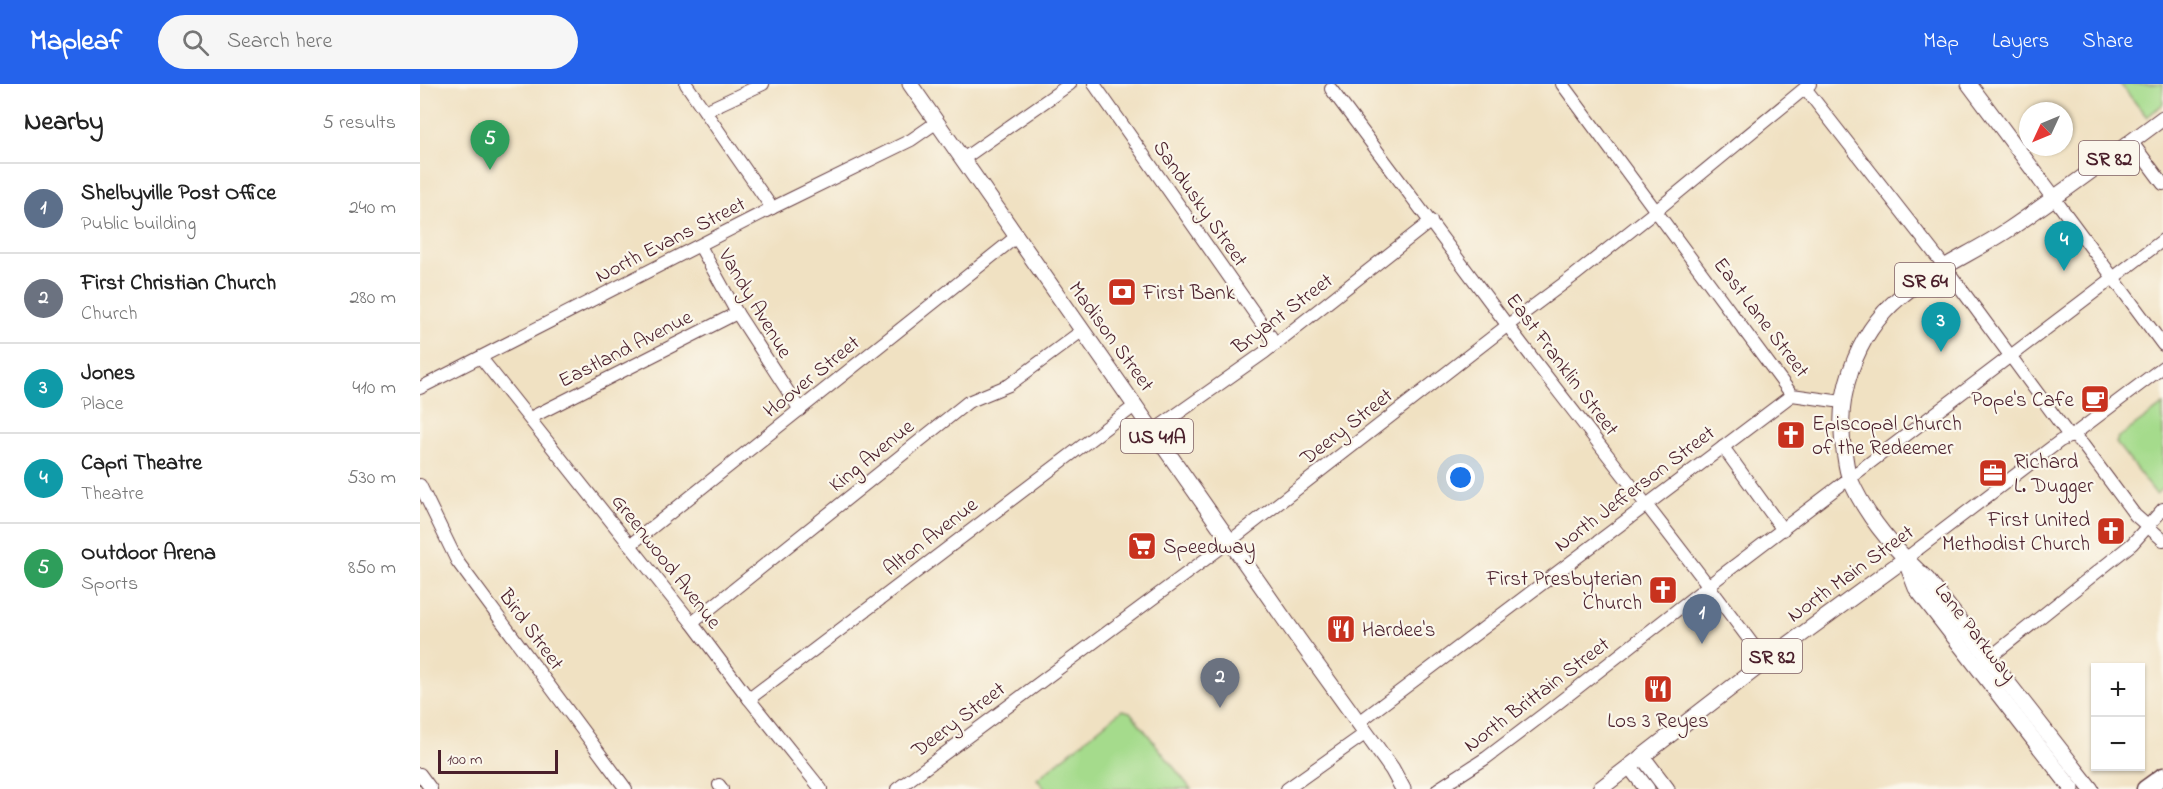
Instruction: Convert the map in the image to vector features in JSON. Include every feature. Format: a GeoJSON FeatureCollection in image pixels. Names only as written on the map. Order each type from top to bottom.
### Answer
{"type":"FeatureCollection","features":[{"type":"Feature","properties":{"kind":"highway"},"geometry":{"type":"LineString","coordinates":[[2145,789],[2163,776]]}},
{"type":"Feature","properties":{"kind":"main road","name":"Madison Street"},"geometry":{"type":"LineString","coordinates":[[910,84],[1392,769],[1403,789]]}},
{"type":"Feature","properties":{"kind":"main road"},"geometry":{"type":"LineString","coordinates":[[1969,84],[2054,198]]}},
{"type":"Feature","properties":{"kind":"main road","name":"SR 82"},"geometry":{"type":"LineString","coordinates":[[2054,198],[2163,118]]}},
{"type":"Feature","properties":{"kind":"main road","name":"SR 64"},"geometry":{"type":"LineString","coordinates":[[1905,559],[1867,511],[1849,478],[1842,443],[1842,402],[1854,360],[1876,321],[1900,297],[1945,267],[2007,231],[2054,198]]}},
{"type":"Feature","properties":{"kind":"main road","name":"North Main Street"},"geometry":{"type":"LineString","coordinates":[[1600,789],[1765,661],[1905,559]]}},
{"type":"Feature","properties":{"kind":"main road","name":"Lane Parkway"},"geometry":{"type":"LineString","coordinates":[[1905,559],[1927,579],[1983,662],[2047,745],[2091,789]]}},
{"type":"Feature","properties":{"kind":"main road","name":"Lane Parkway"},"geometry":{"type":"LineString","coordinates":[[2047,745],[2072,789]]}},
{"type":"Feature","properties":{"kind":"main road"},"geometry":{"type":"LineString","coordinates":[[1642,756],[1667,789]]}},
{"type":"Feature","properties":{"kind":"main road"},"geometry":{"type":"LineString","coordinates":[[1630,766],[1647,789]]}},
{"type":"Feature","properties":{"kind":"street"},"geometry":{"type":"LineString","coordinates":[[686,84],[772,208]]}},
{"type":"Feature","properties":{"kind":"street"},"geometry":{"type":"LineString","coordinates":[[705,111],[763,84]]}},
{"type":"Feature","properties":{"kind":"street"},"geometry":{"type":"LineString","coordinates":[[963,159],[1070,84]]}},
{"type":"Feature","properties":{"kind":"street","name":"Sandusky Street"},"geometry":{"type":"LineString","coordinates":[[1094,84],[1276,344]]}},
{"type":"Feature","properties":{"kind":"street","name":"East Lane Street"},"geometry":{"type":"LineString","coordinates":[[1562,84],[1792,395],[1842,402]]}},
{"type":"Feature","properties":{"kind":"street"},"geometry":{"type":"LineString","coordinates":[[1808,86],[2071,436],[2083,445],[2135,515],[2163,540]]}},
{"type":"Feature","properties":{"kind":"street","name":"Deery Street"},"geometry":{"type":"LineString","coordinates":[[897,789],[1230,541],[1657,210],[1808,86]]}},
{"type":"Feature","properties":{"kind":"street","name":"East Franklin Street"},"geometry":{"type":"LineString","coordinates":[[1330,89],[1765,661]]}},
{"type":"Feature","properties":{"kind":"street","name":"North Evans Street"},"geometry":{"type":"LineString","coordinates":[[420,388],[772,208],[911,140],[937,123]]}},
{"type":"Feature","properties":{"kind":"street"},"geometry":{"type":"LineString","coordinates":[[2131,141],[2163,184]]}},
{"type":"Feature","properties":{"kind":"street"},"geometry":{"type":"LineString","coordinates":[[2054,198],[2163,345]]}},
{"type":"Feature","properties":{"kind":"street","name":"Bryant Street"},"geometry":{"type":"LineString","coordinates":[[1153,431],[1276,344],[1431,221]]}},
{"type":"Feature","properties":{"kind":"street","name":"Hoover Street"},"geometry":{"type":"LineString","coordinates":[[630,546],[1016,237]]}},
{"type":"Feature","properties":{"kind":"street","name":"North Brittain Street"},"geometry":{"type":"LineString","coordinates":[[1438,789],[1486,758],[1708,585],[2163,240]]}},
{"type":"Feature","properties":{"kind":"street","name":"Vandy Avenue"},"geometry":{"type":"LineString","coordinates":[[699,246],[737,313],[800,410]]}},
{"type":"Feature","properties":{"kind":"street","name":"Eastland Avenue"},"geometry":{"type":"LineString","coordinates":[[530,418],[737,313]]}},
{"type":"Feature","properties":{"kind":"street","name":"King Avenue"},"geometry":{"type":"LineString","coordinates":[[692,622],[968,402],[1009,385],[1083,330]]}},
{"type":"Feature","properties":{"kind":"street","name":"Greenwood Avenue"},"geometry":{"type":"LineString","coordinates":[[482,358],[692,622],[749,699],[821,789]]}},
{"type":"Feature","properties":{"kind":"street","name":"North Main Street"},"geometry":{"type":"LineString","coordinates":[[1905,559],[2060,441],[2071,436],[2163,368]]}},
{"type":"Feature","properties":{"kind":"street","name":"North Jefferson Street"},"geometry":{"type":"LineString","coordinates":[[1287,789],[1646,505],[1792,395]]}},
{"type":"Feature","properties":{"kind":"street","name":"Alton Avenue"},"geometry":{"type":"LineString","coordinates":[[749,699],[1136,405]]}},
{"type":"Feature","properties":{"kind":"street"},"geometry":{"type":"LineString","coordinates":[[1723,447],[1783,530]]}},
{"type":"Feature","properties":{"kind":"street","name":"Bird Street"},"geometry":{"type":"LineString","coordinates":[[420,485],[457,561],[626,789]]}},
{"type":"Feature","properties":{"kind":"street"},"geometry":{"type":"LineString","coordinates":[[1983,662],[2132,544],[2163,509]]}},
{"type":"Feature","properties":{"kind":"street"},"geometry":{"type":"LineString","coordinates":[[420,774],[431,789]]}},
{"type":"Feature","properties":{"kind":"green space"},"geometry":{"type":"Polygon","coordinates":[[[2120,84],[2163,84],[2163,104],[2147,117],[2120,84]]]}},
{"type":"Feature","properties":{"kind":"green space"},"geometry":{"type":"Polygon","coordinates":[[[2163,405],[2163,488],[2156,494],[2116,443],[2118,438],[2163,405]]]}},
{"type":"Feature","properties":{"kind":"green space"},"geometry":{"type":"Polygon","coordinates":[[[1122,710],[1130,712],[1191,789],[1045,789],[1037,779],[1122,710]]]}},
{"type":"Feature","properties":{"kind":"place","name":"Outdoor Arena"},"geometry":{"type":"Point","coordinates":[490,170]}},
{"type":"Feature","properties":{"kind":"place","name":"Capri Theatre"},"geometry":{"type":"Point","coordinates":[2064,271]}},
{"type":"Feature","properties":{"kind":"place","name":"First Bank"},"geometry":{"type":"Point","coordinates":[1122,292]}},
{"type":"Feature","properties":{"kind":"place","name":"Jones"},"geometry":{"type":"Point","coordinates":[1941,352]}},
{"type":"Feature","properties":{"kind":"place","name":"Pope's Cafe"},"geometry":{"type":"Point","coordinates":[2095,399]}},
{"type":"Feature","properties":{"kind":"place","name":"Episcopal Church of the Redeemer"},"geometry":{"type":"Point","coordinates":[1791,435]}},
{"type":"Feature","properties":{"kind":"place","name":"Richard L. Dugger"},"geometry":{"type":"Point","coordinates":[1993,473]}},
{"type":"Feature","properties":{"kind":"place","name":"First United Methodist Church"},"geometry":{"type":"Point","coordinates":[2111,531]}},
{"type":"Feature","properties":{"kind":"place","name":"Speedway"},"geometry":{"type":"Point","coordinates":[1142,546]}},
{"type":"Feature","properties":{"kind":"place","name":"First Presbyterian Church"},"geometry":{"type":"Point","coordinates":[1663,590]}},
{"type":"Feature","properties":{"kind":"place","name":"Hardee's"},"geometry":{"type":"Point","coordinates":[1341,629]}},
{"type":"Feature","properties":{"kind":"place","name":"Shelbyville Post Office"},"geometry":{"type":"Point","coordinates":[1702,644]}},
{"type":"Feature","properties":{"kind":"place","name":"Los 3 Reyes"},"geometry":{"type":"Point","coordinates":[1658,689]}},
{"type":"Feature","properties":{"kind":"place","name":"First Christian Church"},"geometry":{"type":"Point","coordinates":[1220,708]}}]}
